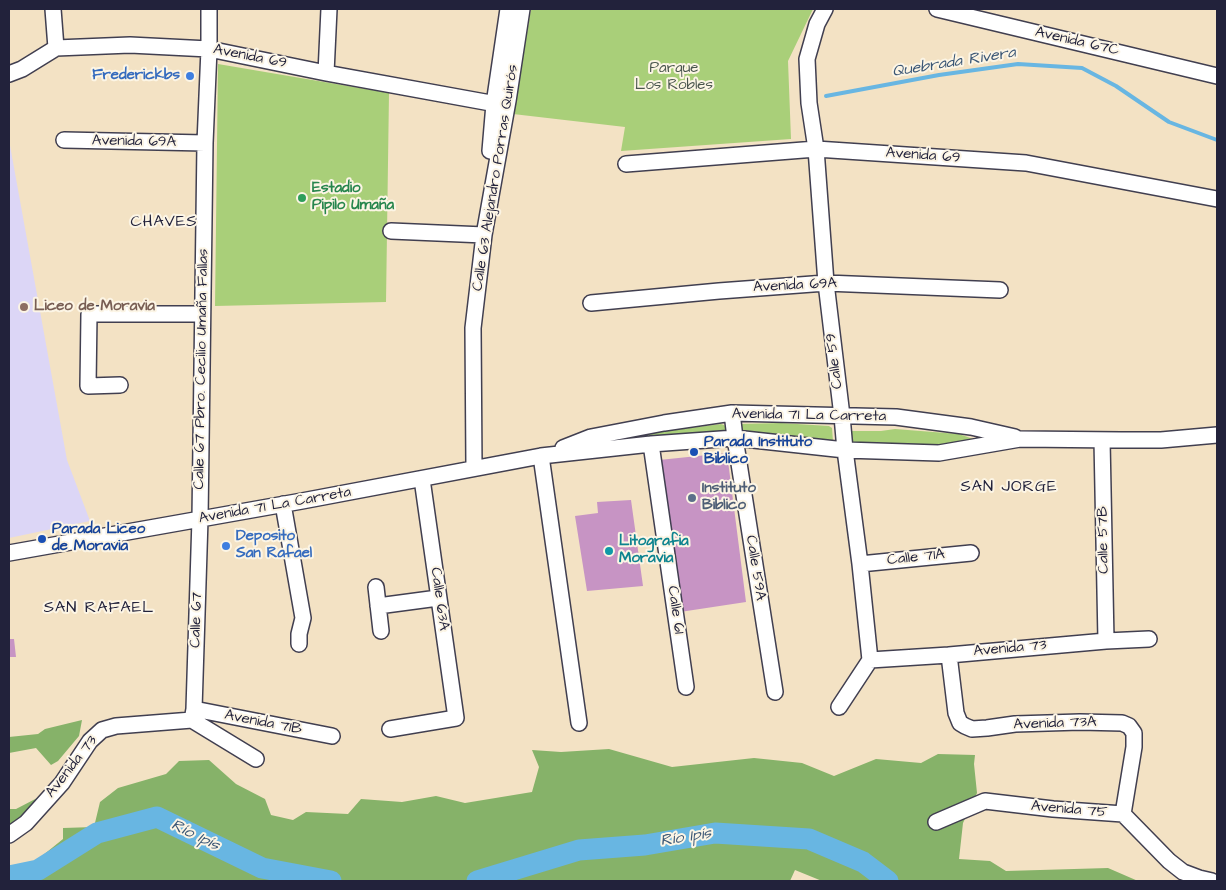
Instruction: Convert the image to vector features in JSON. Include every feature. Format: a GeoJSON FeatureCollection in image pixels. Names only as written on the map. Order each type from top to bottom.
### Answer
{"type":"FeatureCollection","features":[{"type":"Feature","properties":{"kind":"street"},"geometry":{"type":"LineString","coordinates":[[53,9],[56,48]]}},
{"type":"Feature","properties":{"kind":"street","name":"Calle 67 Pbro. Cecilio Umaña Fallas"},"geometry":{"type":"LineString","coordinates":[[200,519],[205,143],[209,9]]}},
{"type":"Feature","properties":{"kind":"street"},"geometry":{"type":"LineString","coordinates":[[326,73],[329,9]]}},
{"type":"Feature","properties":{"kind":"street","name":"Calle 63 Alejandro Porras Quirós"},"geometry":{"type":"LineString","coordinates":[[474,468],[473,328],[500,105],[508,9]]}},
{"type":"Feature","properties":{"kind":"street","name":"Calle 63 Alejandro Porras Quirós"},"geometry":{"type":"LineString","coordinates":[[500,105],[522,9]]}},
{"type":"Feature","properties":{"kind":"street","name":"Calle 59"},"geometry":{"type":"LineString","coordinates":[[825,9],[818,24],[807,59],[809,102],[816,149],[826,283],[870,660]]}},
{"type":"Feature","properties":{"kind":"street","name":"Avenida 67C"},"geometry":{"type":"LineString","coordinates":[[937,9],[1217,76]]}},
{"type":"Feature","properties":{"kind":"street","name":"Avenida 69"},"geometry":{"type":"LineString","coordinates":[[9,74],[56,48],[130,45],[209,49],[500,105]]}},
{"type":"Feature","properties":{"kind":"street","name":"Avenida 69A"},"geometry":{"type":"LineString","coordinates":[[64,140],[205,143]]}},
{"type":"Feature","properties":{"kind":"street","name":"Avenida 69"},"geometry":{"type":"LineString","coordinates":[[626,164],[816,149],[1026,163],[1217,199]]}},
{"type":"Feature","properties":{"kind":"street"},"geometry":{"type":"LineString","coordinates":[[391,231],[484,235]]}},
{"type":"Feature","properties":{"kind":"street","name":"Avenida 69A"},"geometry":{"type":"LineString","coordinates":[[592,303],[719,290],[826,283],[1000,290]]}},
{"type":"Feature","properties":{"kind":"street"},"geometry":{"type":"LineString","coordinates":[[120,385],[88,386],[88,314],[202,314]]}},
{"type":"Feature","properties":{"kind":"street","name":"Avenida 71 La Carreta"},"geometry":{"type":"LineString","coordinates":[[541,456],[591,438],[732,413],[896,417],[971,427],[1020,438],[1161,440],[1217,435]]}},
{"type":"Feature","properties":{"kind":"street","name":"Calle 59A"},"geometry":{"type":"LineString","coordinates":[[732,413],[775,692]]}},
{"type":"Feature","properties":{"kind":"street","name":"Avenida 71 La Carreta"},"geometry":{"type":"LineString","coordinates":[[9,553],[541,456],[651,444],[735,438],[845,450],[939,453],[1020,438]]}},
{"type":"Feature","properties":{"kind":"street","name":"Calle 57B"},"geometry":{"type":"LineString","coordinates":[[1102,440],[1106,641]]}},
{"type":"Feature","properties":{"kind":"street","name":"Calle 61"},"geometry":{"type":"LineString","coordinates":[[651,444],[686,687]]}},
{"type":"Feature","properties":{"kind":"street"},"geometry":{"type":"LineString","coordinates":[[541,456],[579,723]]}},
{"type":"Feature","properties":{"kind":"street","name":"Calle 63A"},"geometry":{"type":"LineString","coordinates":[[390,729],[456,718],[422,479]]}},
{"type":"Feature","properties":{"kind":"street"},"geometry":{"type":"LineString","coordinates":[[283,504],[303,618],[299,634],[299,644]]}},
{"type":"Feature","properties":{"kind":"street","name":"Calle 67"},"geometry":{"type":"LineString","coordinates":[[193,714],[200,519]]}},
{"type":"Feature","properties":{"kind":"street","name":"Calle 71A"},"geometry":{"type":"LineString","coordinates":[[860,564],[971,553]]}},
{"type":"Feature","properties":{"kind":"street"},"geometry":{"type":"LineString","coordinates":[[376,587],[381,631]]}},
{"type":"Feature","properties":{"kind":"street"},"geometry":{"type":"LineString","coordinates":[[378,606],[438,598]]}},
{"type":"Feature","properties":{"kind":"street","name":"Avenida 73"},"geometry":{"type":"LineString","coordinates":[[870,660],[1149,639]]}},
{"type":"Feature","properties":{"kind":"street","name":"Avenida 73A"},"geometry":{"type":"LineString","coordinates":[[949,655],[956,713],[960,723],[972,729],[1015,724],[1080,722],[1122,723],[1129,726],[1134,733],[1134,747],[1123,814]]}},
{"type":"Feature","properties":{"kind":"street"},"geometry":{"type":"LineString","coordinates":[[839,707],[870,660]]}},
{"type":"Feature","properties":{"kind":"street"},"geometry":{"type":"LineString","coordinates":[[193,714],[256,759]]}},
{"type":"Feature","properties":{"kind":"street","name":"Avenida 73"},"geometry":{"type":"LineString","coordinates":[[9,835],[26,823],[56,790],[90,741],[102,730],[116,726],[193,714]]}},
{"type":"Feature","properties":{"kind":"street","name":"Avenida 71B"},"geometry":{"type":"LineString","coordinates":[[193,714],[332,736]]}},
{"type":"Feature","properties":{"kind":"street","name":"Avenida 75"},"geometry":{"type":"LineString","coordinates":[[936,822],[985,801],[1053,809],[1123,814],[1169,861],[1183,872],[1212,881]]}},
{"type":"Feature","properties":{"kind":"shaded area","name":"Liceo de Moravia"},"geometry":{"type":"Polygon","coordinates":[[[9,140],[67,460],[90,521],[9,538],[9,140]]]}},
{"type":"Feature","properties":{"kind":"green space","name":"Parque Los Robles"},"geometry":{"type":"Polygon","coordinates":[[[531,9],[813,9],[788,61],[791,139],[621,151],[625,127],[513,114],[531,9]]]}},
{"type":"Feature","properties":{"kind":"green space","name":"Estadio Pipilo Umaña"},"geometry":{"type":"Polygon","coordinates":[[[218,64],[389,93],[386,302],[215,306],[218,64]]]}},
{"type":"Feature","properties":{"kind":"green space"},"geometry":{"type":"Polygon","coordinates":[[[781,423],[829,426],[832,428],[833,441],[830,443],[737,435],[738,424],[781,423]]]}},
{"type":"Feature","properties":{"kind":"green space"},"geometry":{"type":"Polygon","coordinates":[[[721,424],[727,428],[728,432],[611,442],[613,438],[721,424]]]}},
{"type":"Feature","properties":{"kind":"green space"},"geometry":{"type":"Polygon","coordinates":[[[895,429],[959,434],[979,441],[958,448],[851,444],[850,434],[852,431],[895,429]]]}},
{"type":"Feature","properties":{"kind":"green space"},"geometry":{"type":"Polygon","coordinates":[[[82,720],[79,736],[58,761],[51,765],[36,748],[9,753],[9,737],[38,734],[45,729],[82,720]]]}},
{"type":"Feature","properties":{"kind":"green space"},"geometry":{"type":"Polygon","coordinates":[[[609,749],[672,767],[754,758],[802,763],[834,776],[876,759],[921,763],[938,754],[975,755],[977,793],[963,823],[959,859],[990,861],[1006,871],[1108,868],[1138,881],[822,881],[795,870],[790,881],[11,881],[63,839],[63,828],[94,827],[100,802],[118,788],[166,774],[179,761],[209,760],[236,784],[265,799],[271,815],[293,820],[306,812],[348,814],[361,799],[402,802],[436,796],[465,803],[532,792],[539,767],[532,750],[561,752],[609,749]]]}},
{"type":"Feature","properties":{"kind":"green space"},"geometry":{"type":"Polygon","coordinates":[[[43,795],[25,820],[9,828],[9,809],[16,809],[43,795]]]}},
{"type":"Feature","properties":{"kind":"building","name":"Instituto Biblico"},"geometry":{"type":"Polygon","coordinates":[[[727,453],[746,602],[680,612],[659,460],[727,453]]]}},
{"type":"Feature","properties":{"kind":"building","name":"Litografia Moravia"},"geometry":{"type":"Polygon","coordinates":[[[631,500],[643,586],[587,591],[575,516],[598,513],[597,502],[631,500]]]}},
{"type":"Feature","properties":{"kind":"building"},"geometry":{"type":"Polygon","coordinates":[[[9,639],[14,639],[16,657],[9,657],[9,639]]]}},
{"type":"Feature","properties":{"kind":"waterway","name":"Quebrada Rivera"},"geometry":{"type":"LineString","coordinates":[[826,96],[939,75],[1018,64],[1082,68],[1116,86],[1169,122],[1217,140]]}},
{"type":"Feature","properties":{"kind":"waterway","name":"Río Ipís"},"geometry":{"type":"LineString","coordinates":[[9,876],[38,870],[97,833],[157,817],[262,868],[331,881]]}},
{"type":"Feature","properties":{"kind":"waterway","name":"Río Ipís"},"geometry":{"type":"LineString","coordinates":[[477,881],[579,850],[645,845],[715,833],[809,839],[863,862],[888,881]]}},
{"type":"Feature","properties":{"kind":"place","name":"Frederickbs"},"geometry":{"type":"Point","coordinates":[190,76]}},
{"type":"Feature","properties":{"kind":"place","name":"Estadio Pipilo Umaña"},"geometry":{"type":"Point","coordinates":[302,198]}},
{"type":"Feature","properties":{"kind":"place","name":"Liceo de Moravia"},"geometry":{"type":"Point","coordinates":[24,307]}},
{"type":"Feature","properties":{"kind":"place","name":"Parada Instituto Biblico"},"geometry":{"type":"Point","coordinates":[694,452]}},
{"type":"Feature","properties":{"kind":"place","name":"Instituto Biblico"},"geometry":{"type":"Point","coordinates":[692,498]}},
{"type":"Feature","properties":{"kind":"place","name":"Parada Liceo de Moravia"},"geometry":{"type":"Point","coordinates":[42,539]}},
{"type":"Feature","properties":{"kind":"place","name":"Deposito San Rafael"},"geometry":{"type":"Point","coordinates":[226,546]}},
{"type":"Feature","properties":{"kind":"place","name":"Litografia Moravia"},"geometry":{"type":"Point","coordinates":[609,551]}},
{"type":"Feature","properties":{"kind":"district","name":"CHAVES"},"geometry":{"type":"Point","coordinates":[164,223]}},
{"type":"Feature","properties":{"kind":"district","name":"SAN JORGE"},"geometry":{"type":"Point","coordinates":[1009,488]}},
{"type":"Feature","properties":{"kind":"district","name":"SAN RAFAEL"},"geometry":{"type":"Point","coordinates":[99,609]}}]}
